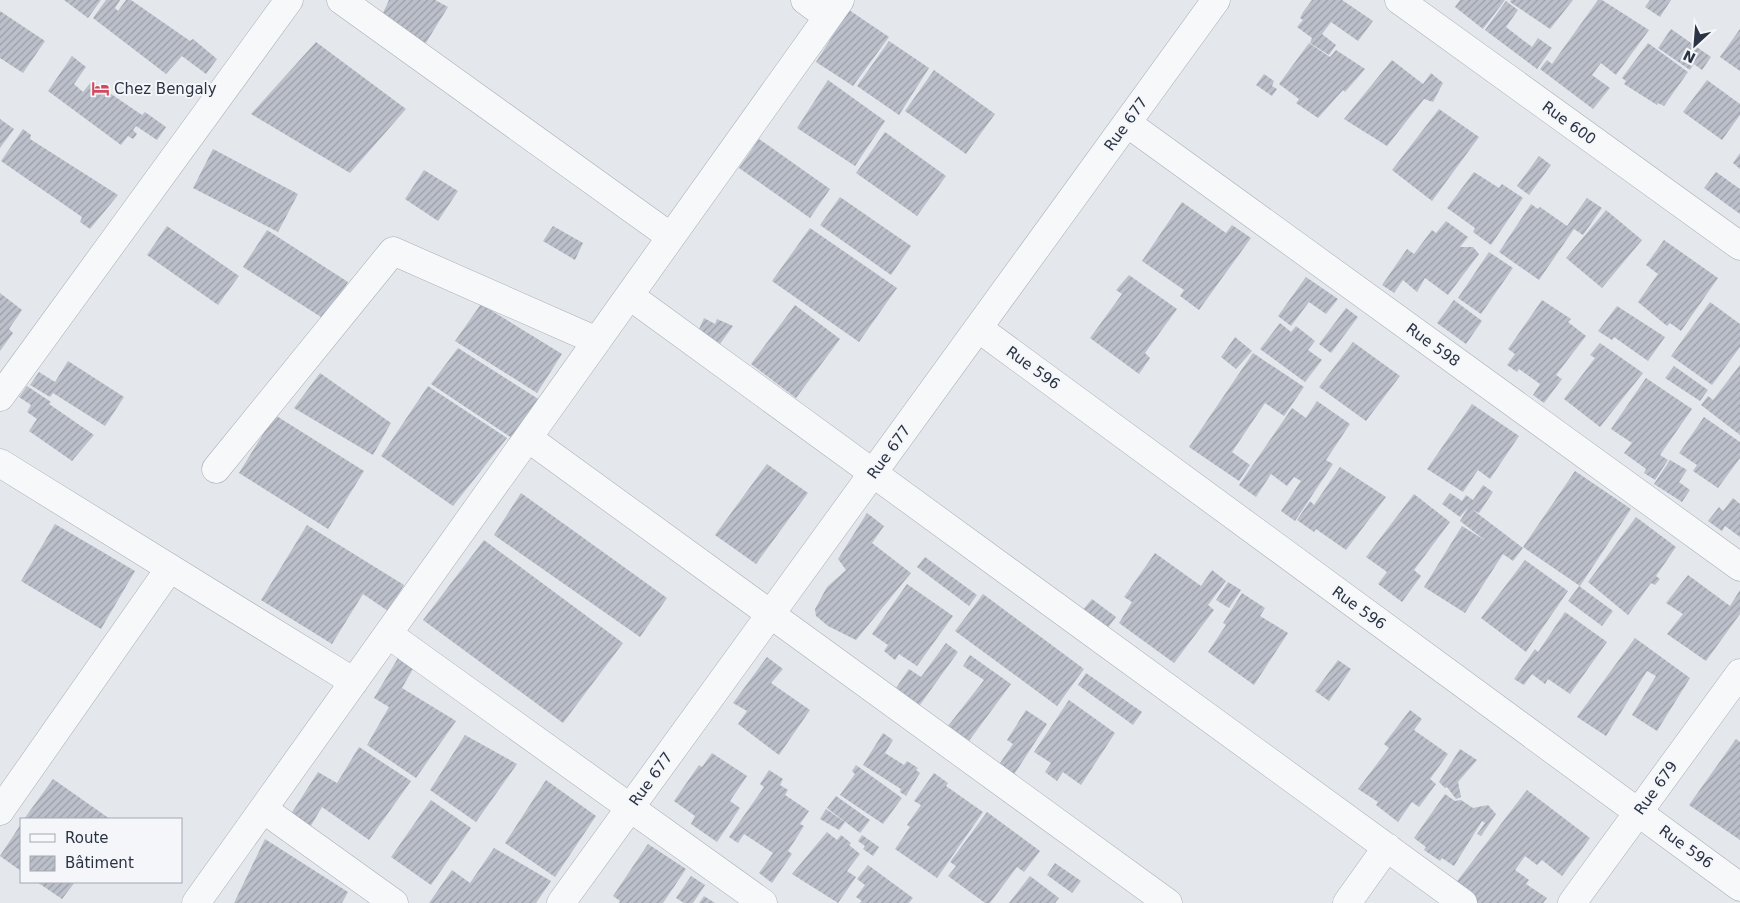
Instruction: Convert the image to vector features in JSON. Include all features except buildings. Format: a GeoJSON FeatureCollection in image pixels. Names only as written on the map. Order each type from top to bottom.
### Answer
{"type":"FeatureCollection","features":[{"type":"Feature","properties":{"kind":"street"},"geometry":{"type":"LineString","coordinates":[[0,397],[289,0]]}},
{"type":"Feature","properties":{"kind":"street"},"geometry":{"type":"LineString","coordinates":[[341,0],[671,237]]}},
{"type":"Feature","properties":{"kind":"street"},"geometry":{"type":"LineString","coordinates":[[196,903],[834,8],[805,0]]}},
{"type":"Feature","properties":{"kind":"street","name":"Rue 677"},"geometry":{"type":"LineString","coordinates":[[561,903],[1216,0]]}},
{"type":"Feature","properties":{"kind":"street","name":"Rue 600"},"geometry":{"type":"LineString","coordinates":[[1399,0],[1740,246]]}},
{"type":"Feature","properties":{"kind":"street","name":"Rue 598"},"geometry":{"type":"LineString","coordinates":[[1127,123],[1740,567]]}},
{"type":"Feature","properties":{"kind":"street"},"geometry":{"type":"LineString","coordinates":[[216,469],[393,251],[597,341]]}},
{"type":"Feature","properties":{"kind":"street"},"geometry":{"type":"LineString","coordinates":[[630,296],[1463,903]]}},
{"type":"Feature","properties":{"kind":"street","name":"Rue 596"},"geometry":{"type":"LineString","coordinates":[[978,328],[1740,888]]}},
{"type":"Feature","properties":{"kind":"street"},"geometry":{"type":"LineString","coordinates":[[528,438],[1168,903]]}},
{"type":"Feature","properties":{"kind":"street"},"geometry":{"type":"LineString","coordinates":[[0,463],[354,682]]}},
{"type":"Feature","properties":{"kind":"street"},"geometry":{"type":"LineString","coordinates":[[0,812],[170,568]]}},
{"type":"Feature","properties":{"kind":"street"},"geometry":{"type":"LineString","coordinates":[[388,634],[763,903]]}},
{"type":"Feature","properties":{"kind":"street","name":"Rue 679"},"geometry":{"type":"LineString","coordinates":[[1572,903],[1740,673]]}},
{"type":"Feature","properties":{"kind":"street"},"geometry":{"type":"LineString","coordinates":[[263,809],[394,903]]}},
{"type":"Feature","properties":{"kind":"street"},"geometry":{"type":"LineString","coordinates":[[1347,903],[1387,847]]}},
{"type":"Feature","properties":{"kind":"place","name":"Chez Bengaly"},"geometry":{"type":"Point","coordinates":[100,89]}}]}
